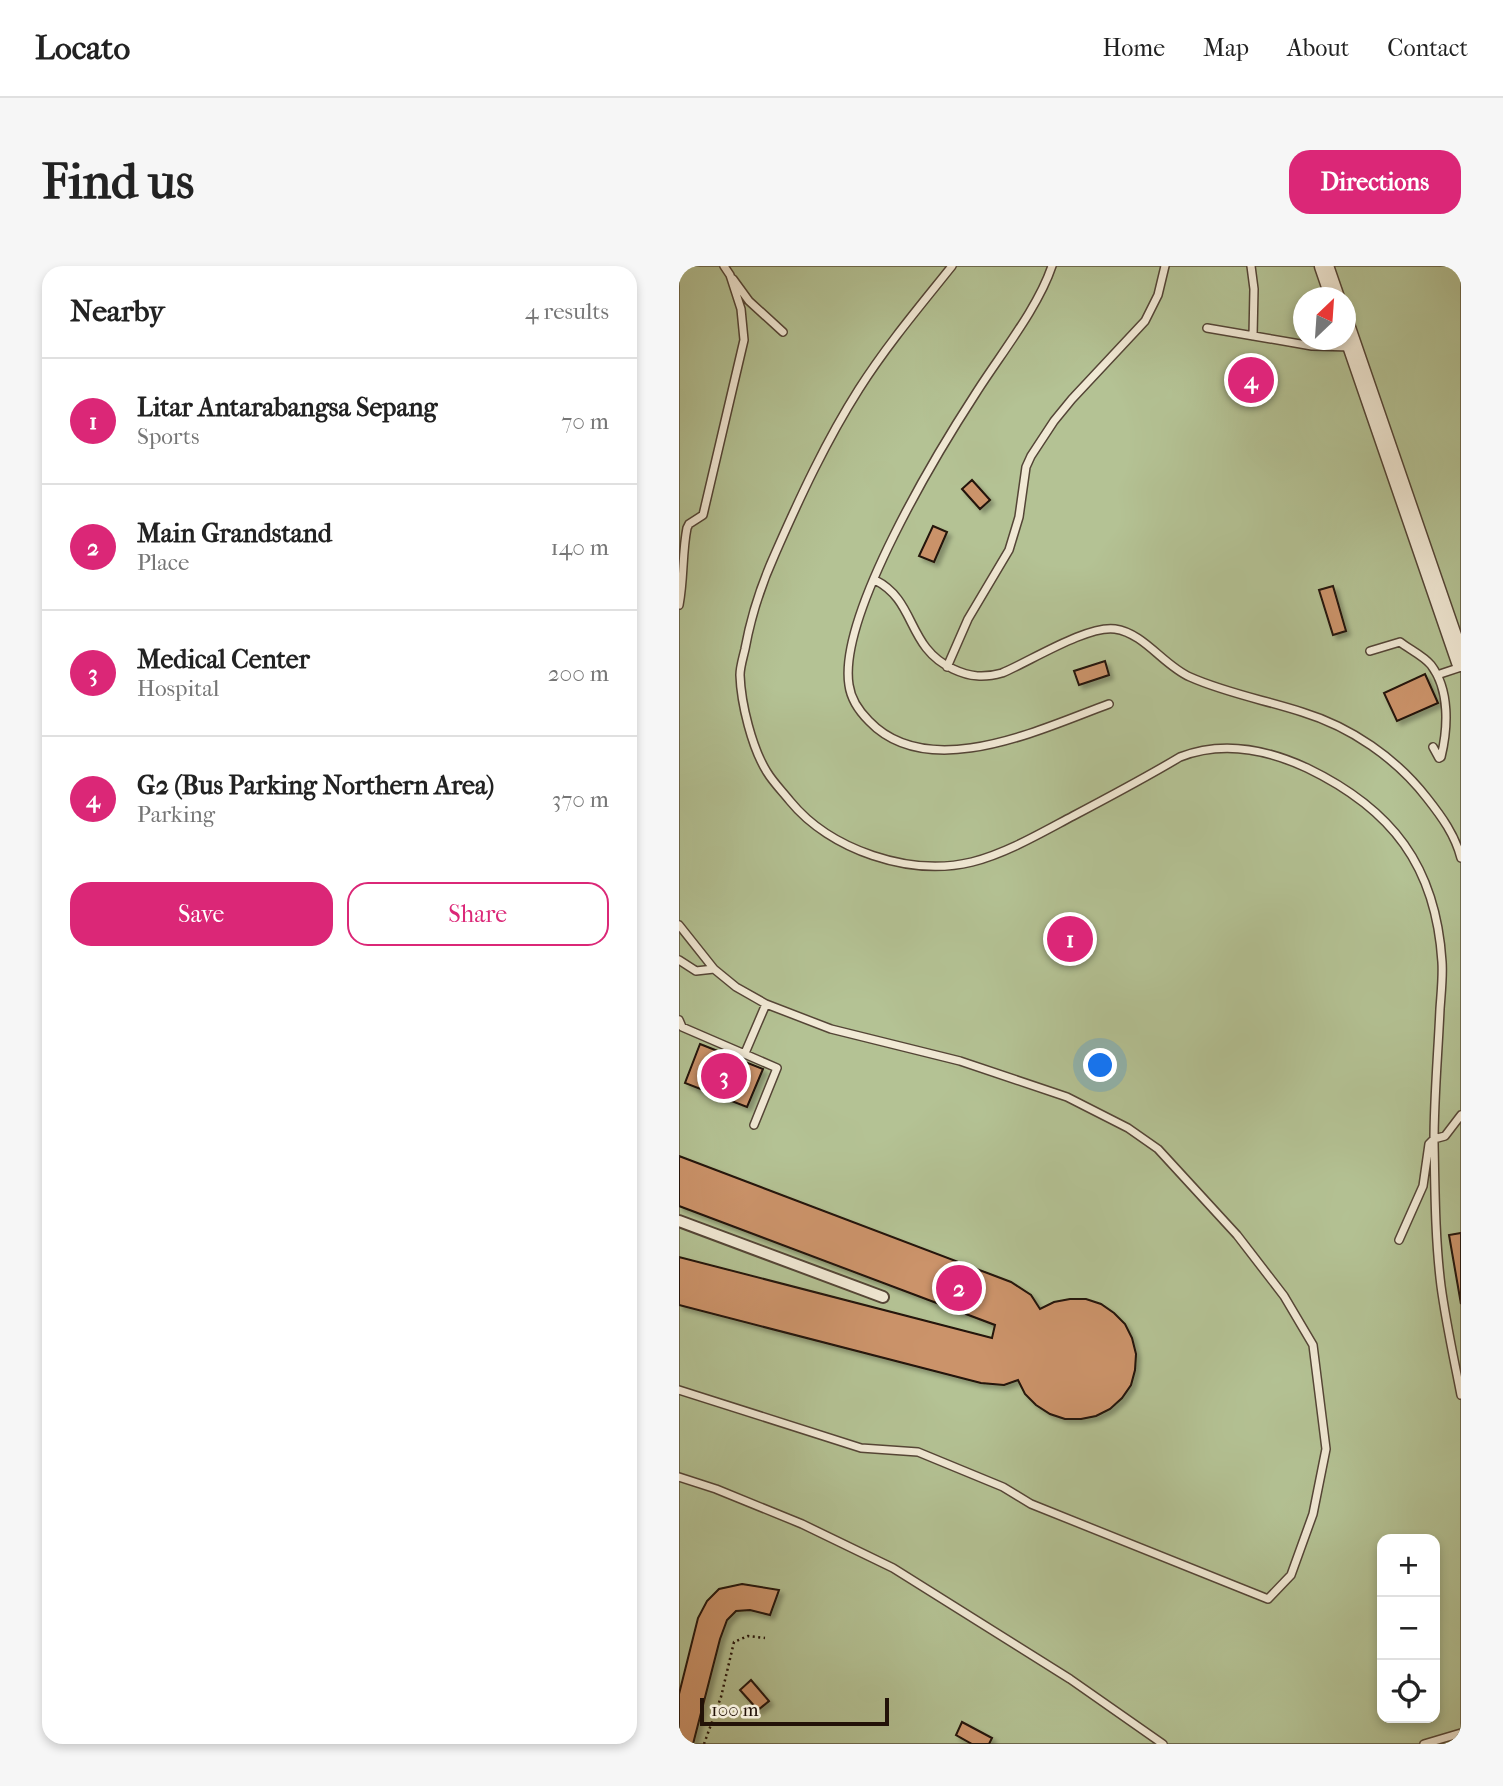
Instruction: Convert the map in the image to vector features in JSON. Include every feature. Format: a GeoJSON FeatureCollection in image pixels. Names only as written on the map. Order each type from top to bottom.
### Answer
{"type":"FeatureCollection","features":[{"type":"Feature","properties":{"kind":"street"},"geometry":{"type":"LineString","coordinates":[[1324,266],[1331,287]]}},
{"type":"Feature","properties":{"kind":"street"},"geometry":{"type":"LineString","coordinates":[[1355,350],[1461,665]]}},
{"type":"Feature","properties":{"kind":"street"},"geometry":{"type":"LineString","coordinates":[[679,1221],[883,1297]]}},
{"type":"Feature","properties":{"kind":"lane"},"geometry":{"type":"LineString","coordinates":[[724,266],[749,301],[783,332]]}},
{"type":"Feature","properties":{"kind":"lane"},"geometry":{"type":"LineString","coordinates":[[952,266],[902,328],[859,389],[806,483],[761,584],[740,674],[756,751],[767,773],[803,814],[832,839],[883,859],[932,866],[969,862],[989,856],[1046,830],[1199,749],[1236,747],[1280,755],[1332,780],[1370,806],[1405,842],[1417,862],[1435,915],[1442,963],[1434,1139],[1437,1236],[1441,1285],[1461,1395]]}},
{"type":"Feature","properties":{"kind":"lane"},"geometry":{"type":"LineString","coordinates":[[1052,266],[1036,298],[973,396],[901,520],[855,626],[848,670],[849,687],[853,701],[875,727],[894,738],[927,749],[957,750],[1019,737],[1109,704]]}},
{"type":"Feature","properties":{"kind":"lane"},"geometry":{"type":"LineString","coordinates":[[947,667],[968,618],[1009,550],[1019,517],[1031,456],[1072,399],[1145,321],[1158,295],[1165,266]]}},
{"type":"Feature","properties":{"kind":"lane"},"geometry":{"type":"LineString","coordinates":[[1251,266],[1254,289],[1253,336]]}},
{"type":"Feature","properties":{"kind":"lane"},"geometry":{"type":"LineString","coordinates":[[679,605],[683,579],[682,554],[687,528],[702,514],[744,340],[741,309],[730,275]]}},
{"type":"Feature","properties":{"kind":"lane"},"geometry":{"type":"LineString","coordinates":[[1207,328],[1293,343]]}},
{"type":"Feature","properties":{"kind":"lane"},"geometry":{"type":"LineString","coordinates":[[874,580],[891,591],[901,604],[923,647],[939,662],[967,675],[988,677],[1096,631],[1115,629],[1125,632],[1188,676],[1232,693],[1304,712],[1346,730],[1392,761],[1419,788],[1452,834],[1461,858]]}},
{"type":"Feature","properties":{"kind":"lane"},"geometry":{"type":"LineString","coordinates":[[1370,651],[1400,642],[1430,663],[1445,695],[1446,715],[1441,757],[1439,758],[1433,747]]}},
{"type":"Feature","properties":{"kind":"lane"},"geometry":{"type":"LineString","coordinates":[[1437,676],[1461,665]]}},
{"type":"Feature","properties":{"kind":"lane"},"geometry":{"type":"LineString","coordinates":[[1452,834],[1461,830]]}},
{"type":"Feature","properties":{"kind":"lane"},"geometry":{"type":"LineString","coordinates":[[679,925],[714,969],[736,987],[766,1004],[831,1029],[960,1061],[1067,1097],[1128,1128],[1158,1149],[1237,1235],[1284,1296],[1313,1345],[1326,1449],[1313,1514],[1291,1575],[1268,1599],[1031,1504],[1003,1487],[918,1452],[861,1448],[679,1390]]}},
{"type":"Feature","properties":{"kind":"lane"},"geometry":{"type":"LineString","coordinates":[[679,960],[696,971],[714,969]]}},
{"type":"Feature","properties":{"kind":"lane"},"geometry":{"type":"LineString","coordinates":[[745,1053],[766,1004]]}},
{"type":"Feature","properties":{"kind":"lane"},"geometry":{"type":"LineString","coordinates":[[680,1026],[777,1068],[754,1125]]}},
{"type":"Feature","properties":{"kind":"lane"},"geometry":{"type":"LineString","coordinates":[[1399,1240],[1423,1185],[1429,1144],[1434,1139],[1445,1136],[1461,1115]]}},
{"type":"Feature","properties":{"kind":"lane"},"geometry":{"type":"LineString","coordinates":[[679,1478],[716,1489],[801,1524],[893,1568],[1070,1679],[1163,1744]]}},
{"type":"Feature","properties":{"kind":"lane"},"geometry":{"type":"LineString","coordinates":[[1424,1744],[1461,1733]]}},
{"type":"Feature","properties":{"kind":"path"},"geometry":{"type":"LineString","coordinates":[[705,1744],[721,1697],[734,1642],[748,1636],[765,1638]]}},
{"type":"Feature","properties":{"kind":"green space"},"geometry":{"type":"Polygon","coordinates":[[[679,266],[1461,266],[1461,1744],[679,1744],[679,266]]]}},
{"type":"Feature","properties":{"kind":"building"},"geometry":{"type":"Polygon","coordinates":[[[972,480],[990,500],[980,509],[962,489],[972,480]]]}},
{"type":"Feature","properties":{"kind":"building"},"geometry":{"type":"Polygon","coordinates":[[[933,526],[947,532],[934,562],[919,556],[933,526]]]}},
{"type":"Feature","properties":{"kind":"building"},"geometry":{"type":"Polygon","coordinates":[[[1333,586],[1346,631],[1333,635],[1319,590],[1333,586]]]}},
{"type":"Feature","properties":{"kind":"building"},"geometry":{"type":"Polygon","coordinates":[[[1105,661],[1109,675],[1079,685],[1074,671],[1105,661]]]}},
{"type":"Feature","properties":{"kind":"building"},"geometry":{"type":"Polygon","coordinates":[[[1425,674],[1438,703],[1397,721],[1384,693],[1425,674]]]}},
{"type":"Feature","properties":{"kind":"building"},"geometry":{"type":"Polygon","coordinates":[[[700,1044],[763,1069],[747,1107],[685,1083],[700,1044]]]}},
{"type":"Feature","properties":{"kind":"building"},"geometry":{"type":"Polygon","coordinates":[[[679,1156],[1011,1282],[1031,1295],[1040,1309],[1054,1302],[1070,1299],[1086,1299],[1101,1304],[1125,1324],[1132,1338],[1136,1354],[1131,1385],[1110,1409],[1096,1416],[1065,1419],[1036,1405],[1025,1394],[1018,1380],[1004,1385],[981,1383],[679,1305],[679,1257],[992,1338],[995,1325],[679,1206],[679,1156]]]}},
{"type":"Feature","properties":{"kind":"building"},"geometry":{"type":"Polygon","coordinates":[[[1461,1233],[1461,1304],[1449,1235],[1461,1233]]]}},
{"type":"Feature","properties":{"kind":"building"},"geometry":{"type":"Polygon","coordinates":[[[742,1584],[779,1590],[770,1615],[750,1610],[736,1611],[727,1620],[693,1744],[679,1744],[679,1694],[698,1618],[707,1601],[719,1589],[742,1584]]]}},
{"type":"Feature","properties":{"kind":"building"},"geometry":{"type":"Polygon","coordinates":[[[751,1680],[769,1701],[758,1710],[740,1690],[751,1680]]]}},
{"type":"Feature","properties":{"kind":"building"},"geometry":{"type":"Polygon","coordinates":[[[962,1722],[992,1738],[989,1744],[972,1744],[956,1735],[962,1722]]]}},
{"type":"Feature","properties":{"kind":"place","name":"G2 (Bus Parking Northern Area)"},"geometry":{"type":"Point","coordinates":[1251,380]}},
{"type":"Feature","properties":{"kind":"place","name":"Litar Antarabangsa Sepang"},"geometry":{"type":"Point","coordinates":[1070,939]}},
{"type":"Feature","properties":{"kind":"place","name":"Medical Center"},"geometry":{"type":"Point","coordinates":[724,1076]}},
{"type":"Feature","properties":{"kind":"place","name":"Main Grandstand"},"geometry":{"type":"Point","coordinates":[959,1288]}}]}
